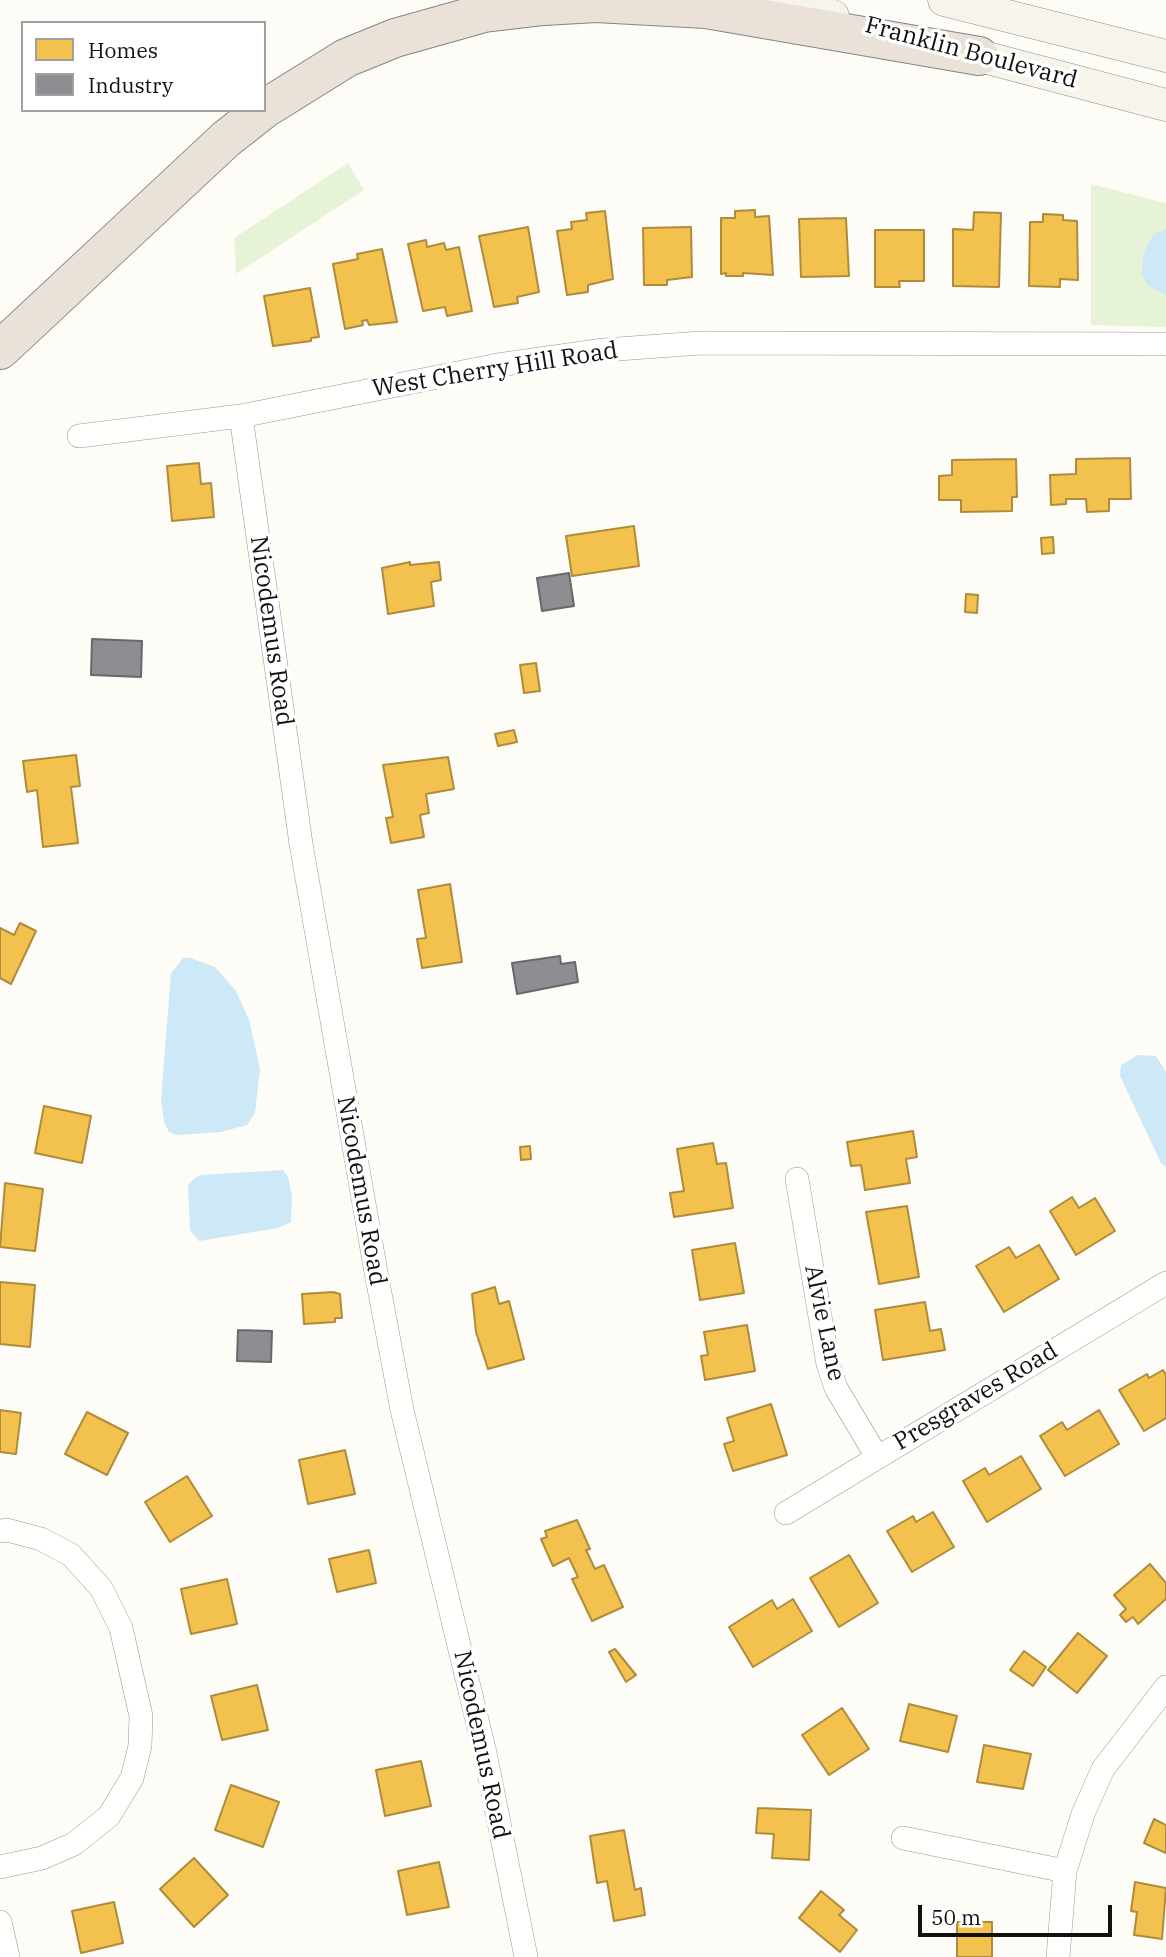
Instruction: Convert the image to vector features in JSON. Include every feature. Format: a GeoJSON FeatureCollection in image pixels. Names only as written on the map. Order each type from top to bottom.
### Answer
{"type":"FeatureCollection","features":[{"type":"Feature","properties":{"kind":"highway"},"geometry":{"type":"LineString","coordinates":[[266,109],[346,58],[395,38],[458,19],[544,6],[596,3],[706,9],[979,56]]}},
{"type":"Feature","properties":{"kind":"highway"},"geometry":{"type":"LineString","coordinates":[[0,350],[226,139],[261,112]]}},
{"type":"Feature","properties":{"kind":"main road","name":"Franklin Boulevard"},"geometry":{"type":"LineString","coordinates":[[777,0],[1166,105]]}},
{"type":"Feature","properties":{"kind":"main road","name":"Franklin Boulevard"},"geometry":{"type":"LineString","coordinates":[[944,0],[1166,56]]}},
{"type":"Feature","properties":{"kind":"street","name":"West Cherry Hill Road"},"geometry":{"type":"LineString","coordinates":[[79,436],[241,416],[498,365],[604,350],[701,343],[1166,344]]}},
{"type":"Feature","properties":{"kind":"street","name":"Nicodemus Road"},"geometry":{"type":"LineString","coordinates":[[241,416],[301,844],[378,1285],[402,1410],[485,1754],[526,1957]]}},
{"type":"Feature","properties":{"kind":"street","name":"Alvie Lane"},"geometry":{"type":"LineString","coordinates":[[797,1179],[828,1364],[836,1388],[877,1457]]}},
{"type":"Feature","properties":{"kind":"street","name":"Presgraves Road"},"geometry":{"type":"LineString","coordinates":[[786,1513],[1166,1283]]}},
{"type":"Feature","properties":{"kind":"street"},"geometry":{"type":"LineString","coordinates":[[0,1531],[7,1530],[41,1539],[71,1555],[101,1588],[121,1628],[141,1716],[140,1746],[132,1778],[109,1816],[74,1844],[42,1858],[0,1867]]}},
{"type":"Feature","properties":{"kind":"street"},"geometry":{"type":"LineString","coordinates":[[1058,1957],[1065,1871],[1083,1814],[1103,1769],[1166,1687]]}},
{"type":"Feature","properties":{"kind":"street"},"geometry":{"type":"LineString","coordinates":[[903,1838],[1065,1871]]}},
{"type":"Feature","properties":{"kind":"street"},"geometry":{"type":"LineString","coordinates":[[0,1922],[8,1957]]}},
{"type":"Feature","properties":{"kind":"green space"},"geometry":{"type":"Polygon","coordinates":[[[348,163],[364,190],[236,274],[234,238],[348,163]]]}},
{"type":"Feature","properties":{"kind":"green space"},"geometry":{"type":"Polygon","coordinates":[[[1091,184],[1166,203],[1166,327],[1091,325],[1091,184]]]}},
{"type":"Feature","properties":{"kind":"water"},"geometry":{"type":"Polygon","coordinates":[[[1166,229],[1166,295],[1147,285],[1142,274],[1143,254],[1154,234],[1166,229]]]}},
{"type":"Feature","properties":{"kind":"water"},"geometry":{"type":"Polygon","coordinates":[[[183,958],[191,958],[215,967],[236,991],[249,1020],[260,1069],[255,1113],[247,1125],[221,1132],[178,1135],[169,1132],[164,1122],[161,1100],[171,973],[183,958]]]}},
{"type":"Feature","properties":{"kind":"water"},"geometry":{"type":"Polygon","coordinates":[[[1138,1055],[1156,1056],[1166,1072],[1166,1167],[1161,1163],[1120,1076],[1121,1065],[1138,1055]]]}},
{"type":"Feature","properties":{"kind":"water"},"geometry":{"type":"Polygon","coordinates":[[[283,1170],[288,1177],[292,1196],[291,1222],[278,1228],[199,1241],[190,1230],[188,1185],[195,1178],[201,1175],[283,1170]]]}},
{"type":"Feature","properties":{"kind":"building: Homes"},"geometry":{"type":"Polygon","coordinates":[[[755,210],[755,217],[769,216],[773,275],[721,274],[721,218],[735,218],[735,211],[755,210]]]}},
{"type":"Feature","properties":{"kind":"building: Homes"},"geometry":{"type":"Polygon","coordinates":[[[605,211],[613,279],[588,285],[588,292],[567,295],[557,231],[572,229],[571,222],[587,220],[586,213],[605,211]]]}},
{"type":"Feature","properties":{"kind":"building: Homes"},"geometry":{"type":"Polygon","coordinates":[[[974,212],[1001,213],[999,287],[953,286],[953,229],[973,230],[974,212]]]}},
{"type":"Feature","properties":{"kind":"building: Homes"},"geometry":{"type":"Polygon","coordinates":[[[1043,214],[1063,215],[1063,220],[1077,221],[1078,280],[1060,279],[1060,287],[1029,286],[1030,222],[1043,222],[1043,214]]]}},
{"type":"Feature","properties":{"kind":"building: Homes"},"geometry":{"type":"Polygon","coordinates":[[[846,218],[849,276],[801,277],[799,219],[846,218]]]}},
{"type":"Feature","properties":{"kind":"building: Homes"},"geometry":{"type":"Polygon","coordinates":[[[528,227],[539,292],[517,297],[518,303],[494,307],[479,236],[528,227]]]}},
{"type":"Feature","properties":{"kind":"building: Homes"},"geometry":{"type":"Polygon","coordinates":[[[691,227],[692,277],[667,280],[667,285],[644,285],[643,228],[691,227]]]}},
{"type":"Feature","properties":{"kind":"building: Homes"},"geometry":{"type":"Polygon","coordinates":[[[875,230],[924,230],[924,281],[899,281],[900,287],[875,287],[875,230]]]}},
{"type":"Feature","properties":{"kind":"building: Homes"},"geometry":{"type":"Polygon","coordinates":[[[426,240],[427,247],[444,243],[446,250],[459,247],[472,311],[447,316],[445,307],[423,311],[408,244],[426,240]]]}},
{"type":"Feature","properties":{"kind":"building: Homes"},"geometry":{"type":"Polygon","coordinates":[[[382,249],[397,322],[369,325],[367,320],[362,321],[363,325],[345,329],[333,264],[358,259],[357,254],[382,249]]]}},
{"type":"Feature","properties":{"kind":"building: Homes"},"geometry":{"type":"Polygon","coordinates":[[[310,288],[319,337],[311,338],[311,341],[273,346],[264,296],[310,288]]]}},
{"type":"Feature","properties":{"kind":"building: Homes"},"geometry":{"type":"Polygon","coordinates":[[[1130,458],[1131,499],[1109,499],[1109,511],[1087,512],[1086,499],[1066,499],[1066,504],[1051,505],[1050,475],[1076,474],[1076,459],[1130,458]]]}},
{"type":"Feature","properties":{"kind":"building: Homes"},"geometry":{"type":"Polygon","coordinates":[[[1016,459],[1017,497],[1012,497],[1012,511],[961,512],[961,500],[939,500],[939,476],[952,475],[952,460],[1016,459]]]}},
{"type":"Feature","properties":{"kind":"building: Homes"},"geometry":{"type":"Polygon","coordinates":[[[199,463],[201,484],[211,483],[214,517],[172,521],[167,466],[199,463]]]}},
{"type":"Feature","properties":{"kind":"building: Homes"},"geometry":{"type":"Polygon","coordinates":[[[634,526],[639,566],[572,576],[566,536],[634,526]]]}},
{"type":"Feature","properties":{"kind":"building: Homes"},"geometry":{"type":"Polygon","coordinates":[[[1053,537],[1054,553],[1042,554],[1041,538],[1053,537]]]}},
{"type":"Feature","properties":{"kind":"building: Homes"},"geometry":{"type":"Polygon","coordinates":[[[410,562],[410,565],[439,562],[441,580],[431,582],[434,606],[388,614],[382,568],[410,562]]]}},
{"type":"Feature","properties":{"kind":"building: Homes"},"geometry":{"type":"Polygon","coordinates":[[[966,594],[978,595],[977,613],[965,612],[966,594]]]}},
{"type":"Feature","properties":{"kind":"building: Homes"},"geometry":{"type":"Polygon","coordinates":[[[536,663],[540,691],[524,693],[520,665],[536,663]]]}},
{"type":"Feature","properties":{"kind":"building: Homes"},"geometry":{"type":"Polygon","coordinates":[[[514,730],[517,742],[498,746],[495,734],[514,730]]]}},
{"type":"Feature","properties":{"kind":"building: Homes"},"geometry":{"type":"Polygon","coordinates":[[[76,755],[80,786],[71,787],[78,843],[43,847],[37,790],[27,792],[23,761],[76,755]]]}},
{"type":"Feature","properties":{"kind":"building: Homes"},"geometry":{"type":"Polygon","coordinates":[[[448,757],[454,789],[426,794],[429,813],[420,815],[424,837],[391,843],[386,818],[393,817],[383,765],[448,757]]]}},
{"type":"Feature","properties":{"kind":"building: Homes"},"geometry":{"type":"Polygon","coordinates":[[[450,884],[462,962],[422,968],[417,939],[426,938],[418,890],[450,884]]]}},
{"type":"Feature","properties":{"kind":"building: Homes"},"geometry":{"type":"Polygon","coordinates":[[[20,923],[36,931],[11,984],[0,978],[0,928],[14,935],[20,923]]]}},
{"type":"Feature","properties":{"kind":"building: Homes"},"geometry":{"type":"Polygon","coordinates":[[[44,1106],[91,1116],[82,1163],[35,1153],[44,1106]]]}},
{"type":"Feature","properties":{"kind":"building: Homes"},"geometry":{"type":"Polygon","coordinates":[[[913,1131],[917,1157],[906,1159],[910,1183],[865,1190],[861,1165],[851,1166],[847,1142],[913,1131]]]}},
{"type":"Feature","properties":{"kind":"building: Homes"},"geometry":{"type":"Polygon","coordinates":[[[713,1143],[717,1164],[726,1163],[733,1208],[674,1217],[670,1193],[684,1191],[677,1149],[713,1143]]]}},
{"type":"Feature","properties":{"kind":"building: Homes"},"geometry":{"type":"Polygon","coordinates":[[[530,1146],[531,1159],[521,1160],[520,1147],[530,1146]]]}},
{"type":"Feature","properties":{"kind":"building: Homes"},"geometry":{"type":"Polygon","coordinates":[[[5,1183],[43,1189],[35,1251],[0,1247],[5,1183]]]}},
{"type":"Feature","properties":{"kind":"building: Homes"},"geometry":{"type":"Polygon","coordinates":[[[1072,1197],[1079,1208],[1095,1198],[1115,1231],[1076,1255],[1050,1211],[1072,1197]]]}},
{"type":"Feature","properties":{"kind":"building: Homes"},"geometry":{"type":"Polygon","coordinates":[[[907,1206],[919,1277],[879,1284],[866,1212],[907,1206]]]}},
{"type":"Feature","properties":{"kind":"building: Homes"},"geometry":{"type":"Polygon","coordinates":[[[735,1243],[744,1293],[700,1300],[692,1250],[735,1243]]]}},
{"type":"Feature","properties":{"kind":"building: Homes"},"geometry":{"type":"Polygon","coordinates":[[[1039,1245],[1059,1279],[1004,1312],[976,1266],[1009,1247],[1016,1258],[1039,1245]]]}},
{"type":"Feature","properties":{"kind":"building: Homes"},"geometry":{"type":"Polygon","coordinates":[[[0,1282],[35,1285],[30,1347],[0,1344],[0,1282]]]}},
{"type":"Feature","properties":{"kind":"building: Homes"},"geometry":{"type":"Polygon","coordinates":[[[495,1287],[499,1304],[509,1301],[524,1359],[488,1369],[476,1332],[472,1294],[495,1287]]]}},
{"type":"Feature","properties":{"kind":"building: Homes"},"geometry":{"type":"Polygon","coordinates":[[[302,1294],[340,1294],[342,1318],[335,1318],[335,1322],[304,1324],[302,1294]]]}},
{"type":"Feature","properties":{"kind":"building: Homes"},"geometry":{"type":"Polygon","coordinates":[[[925,1302],[930,1331],[941,1329],[945,1350],[883,1360],[875,1310],[925,1302]]]}},
{"type":"Feature","properties":{"kind":"building: Homes"},"geometry":{"type":"Polygon","coordinates":[[[747,1325],[755,1371],[705,1380],[701,1356],[708,1355],[704,1332],[747,1325]]]}},
{"type":"Feature","properties":{"kind":"building: Homes"},"geometry":{"type":"Polygon","coordinates":[[[1163,1370],[1166,1375],[1166,1418],[1144,1431],[1119,1390],[1147,1374],[1149,1378],[1163,1370]]]}},
{"type":"Feature","properties":{"kind":"building: Homes"},"geometry":{"type":"Polygon","coordinates":[[[771,1404],[787,1455],[733,1471],[724,1444],[734,1441],[727,1418],[771,1404]]]}},
{"type":"Feature","properties":{"kind":"building: Homes"},"geometry":{"type":"Polygon","coordinates":[[[0,1410],[21,1413],[16,1454],[0,1452],[0,1410]]]}},
{"type":"Feature","properties":{"kind":"building: Homes"},"geometry":{"type":"Polygon","coordinates":[[[1099,1410],[1119,1444],[1065,1476],[1040,1436],[1062,1422],[1067,1430],[1099,1410]]]}},
{"type":"Feature","properties":{"kind":"building: Homes"},"geometry":{"type":"Polygon","coordinates":[[[87,1412],[128,1433],[107,1475],[65,1454],[87,1412]]]}},
{"type":"Feature","properties":{"kind":"building: Homes"},"geometry":{"type":"Polygon","coordinates":[[[345,1450],[355,1494],[308,1504],[299,1460],[345,1450]]]}},
{"type":"Feature","properties":{"kind":"building: Homes"},"geometry":{"type":"Polygon","coordinates":[[[1021,1456],[1041,1489],[987,1522],[963,1481],[985,1468],[989,1475],[1021,1456]]]}},
{"type":"Feature","properties":{"kind":"building: Homes"},"geometry":{"type":"Polygon","coordinates":[[[187,1476],[212,1516],[170,1542],[145,1502],[187,1476]]]}},
{"type":"Feature","properties":{"kind":"building: Homes"},"geometry":{"type":"Polygon","coordinates":[[[933,1512],[954,1547],[912,1572],[887,1531],[913,1516],[916,1522],[933,1512]]]}},
{"type":"Feature","properties":{"kind":"building: Homes"},"geometry":{"type":"Polygon","coordinates":[[[577,1520],[590,1549],[586,1550],[595,1569],[604,1565],[623,1607],[592,1621],[572,1579],[578,1577],[569,1558],[553,1566],[541,1539],[547,1537],[545,1531],[577,1520]]]}},
{"type":"Feature","properties":{"kind":"building: Homes"},"geometry":{"type":"Polygon","coordinates":[[[369,1550],[376,1583],[337,1592],[329,1559],[369,1550]]]}},
{"type":"Feature","properties":{"kind":"building: Homes"},"geometry":{"type":"Polygon","coordinates":[[[849,1555],[878,1603],[839,1627],[810,1578],[849,1555]]]}},
{"type":"Feature","properties":{"kind":"building: Homes"},"geometry":{"type":"Polygon","coordinates":[[[1150,1564],[1166,1583],[1166,1599],[1138,1624],[1133,1617],[1126,1622],[1120,1615],[1126,1609],[1114,1595],[1150,1564]]]}},
{"type":"Feature","properties":{"kind":"building: Homes"},"geometry":{"type":"Polygon","coordinates":[[[227,1579],[237,1624],[191,1634],[181,1589],[227,1579]]]}},
{"type":"Feature","properties":{"kind":"building: Homes"},"geometry":{"type":"Polygon","coordinates":[[[793,1599],[812,1631],[753,1667],[729,1627],[772,1600],[777,1609],[793,1599]]]}},
{"type":"Feature","properties":{"kind":"building: Homes"},"geometry":{"type":"Polygon","coordinates":[[[1078,1633],[1107,1656],[1077,1693],[1048,1670],[1078,1633]]]}},
{"type":"Feature","properties":{"kind":"building: Homes"},"geometry":{"type":"Polygon","coordinates":[[[615,1649],[636,1675],[626,1682],[609,1652],[615,1649]]]}},
{"type":"Feature","properties":{"kind":"building: Homes"},"geometry":{"type":"Polygon","coordinates":[[[1024,1651],[1046,1667],[1033,1686],[1010,1670],[1024,1651]]]}},
{"type":"Feature","properties":{"kind":"building: Homes"},"geometry":{"type":"Polygon","coordinates":[[[257,1685],[268,1730],[222,1740],[211,1696],[257,1685]]]}},
{"type":"Feature","properties":{"kind":"building: Homes"},"geometry":{"type":"Polygon","coordinates":[[[909,1704],[957,1716],[948,1752],[900,1741],[909,1704]]]}},
{"type":"Feature","properties":{"kind":"building: Homes"},"geometry":{"type":"Polygon","coordinates":[[[842,1708],[869,1749],[829,1775],[802,1735],[842,1708]]]}},
{"type":"Feature","properties":{"kind":"building: Homes"},"geometry":{"type":"Polygon","coordinates":[[[984,1745],[1031,1754],[1023,1789],[977,1782],[984,1745]]]}},
{"type":"Feature","properties":{"kind":"building: Homes"},"geometry":{"type":"Polygon","coordinates":[[[421,1761],[431,1806],[385,1816],[376,1770],[421,1761]]]}},
{"type":"Feature","properties":{"kind":"building: Homes"},"geometry":{"type":"Polygon","coordinates":[[[231,1785],[279,1802],[263,1847],[215,1830],[231,1785]]]}},
{"type":"Feature","properties":{"kind":"building: Homes"},"geometry":{"type":"Polygon","coordinates":[[[758,1808],[811,1810],[809,1860],[772,1858],[774,1834],[756,1833],[758,1808]]]}},
{"type":"Feature","properties":{"kind":"building: Homes"},"geometry":{"type":"Polygon","coordinates":[[[1154,1819],[1166,1825],[1166,1853],[1144,1843],[1154,1819]]]}},
{"type":"Feature","properties":{"kind":"building: Homes"},"geometry":{"type":"Polygon","coordinates":[[[624,1830],[635,1890],[641,1888],[645,1915],[614,1921],[607,1881],[597,1883],[590,1836],[624,1830]]]}},
{"type":"Feature","properties":{"kind":"building: Homes"},"geometry":{"type":"Polygon","coordinates":[[[194,1858],[228,1895],[194,1927],[160,1889],[194,1858]]]}},
{"type":"Feature","properties":{"kind":"building: Homes"},"geometry":{"type":"Polygon","coordinates":[[[439,1862],[449,1907],[407,1915],[398,1871],[439,1862]]]}},
{"type":"Feature","properties":{"kind":"building: Homes"},"geometry":{"type":"Polygon","coordinates":[[[1135,1882],[1166,1888],[1162,1939],[1134,1935],[1137,1912],[1131,1911],[1135,1882]]]}},
{"type":"Feature","properties":{"kind":"building: Homes"},"geometry":{"type":"Polygon","coordinates":[[[821,1891],[844,1910],[839,1915],[857,1930],[840,1952],[799,1918],[821,1891]]]}},
{"type":"Feature","properties":{"kind":"building: Homes"},"geometry":{"type":"Polygon","coordinates":[[[114,1902],[123,1943],[81,1953],[72,1911],[114,1902]]]}},
{"type":"Feature","properties":{"kind":"building: Homes"},"geometry":{"type":"Polygon","coordinates":[[[957,1922],[992,1922],[992,1957],[957,1957],[957,1922]]]}},
{"type":"Feature","properties":{"kind":"building: Industry"},"geometry":{"type":"Polygon","coordinates":[[[569,573],[574,606],[542,611],[537,578],[569,573]]]}},
{"type":"Feature","properties":{"kind":"building: Industry"},"geometry":{"type":"Polygon","coordinates":[[[92,639],[142,641],[141,677],[91,675],[92,639]]]}},
{"type":"Feature","properties":{"kind":"building: Industry"},"geometry":{"type":"Polygon","coordinates":[[[560,956],[561,964],[575,962],[578,982],[517,994],[512,963],[560,956]]]}},
{"type":"Feature","properties":{"kind":"building: Industry"},"geometry":{"type":"Polygon","coordinates":[[[238,1330],[272,1331],[271,1362],[237,1361],[238,1330]]]}}]}
